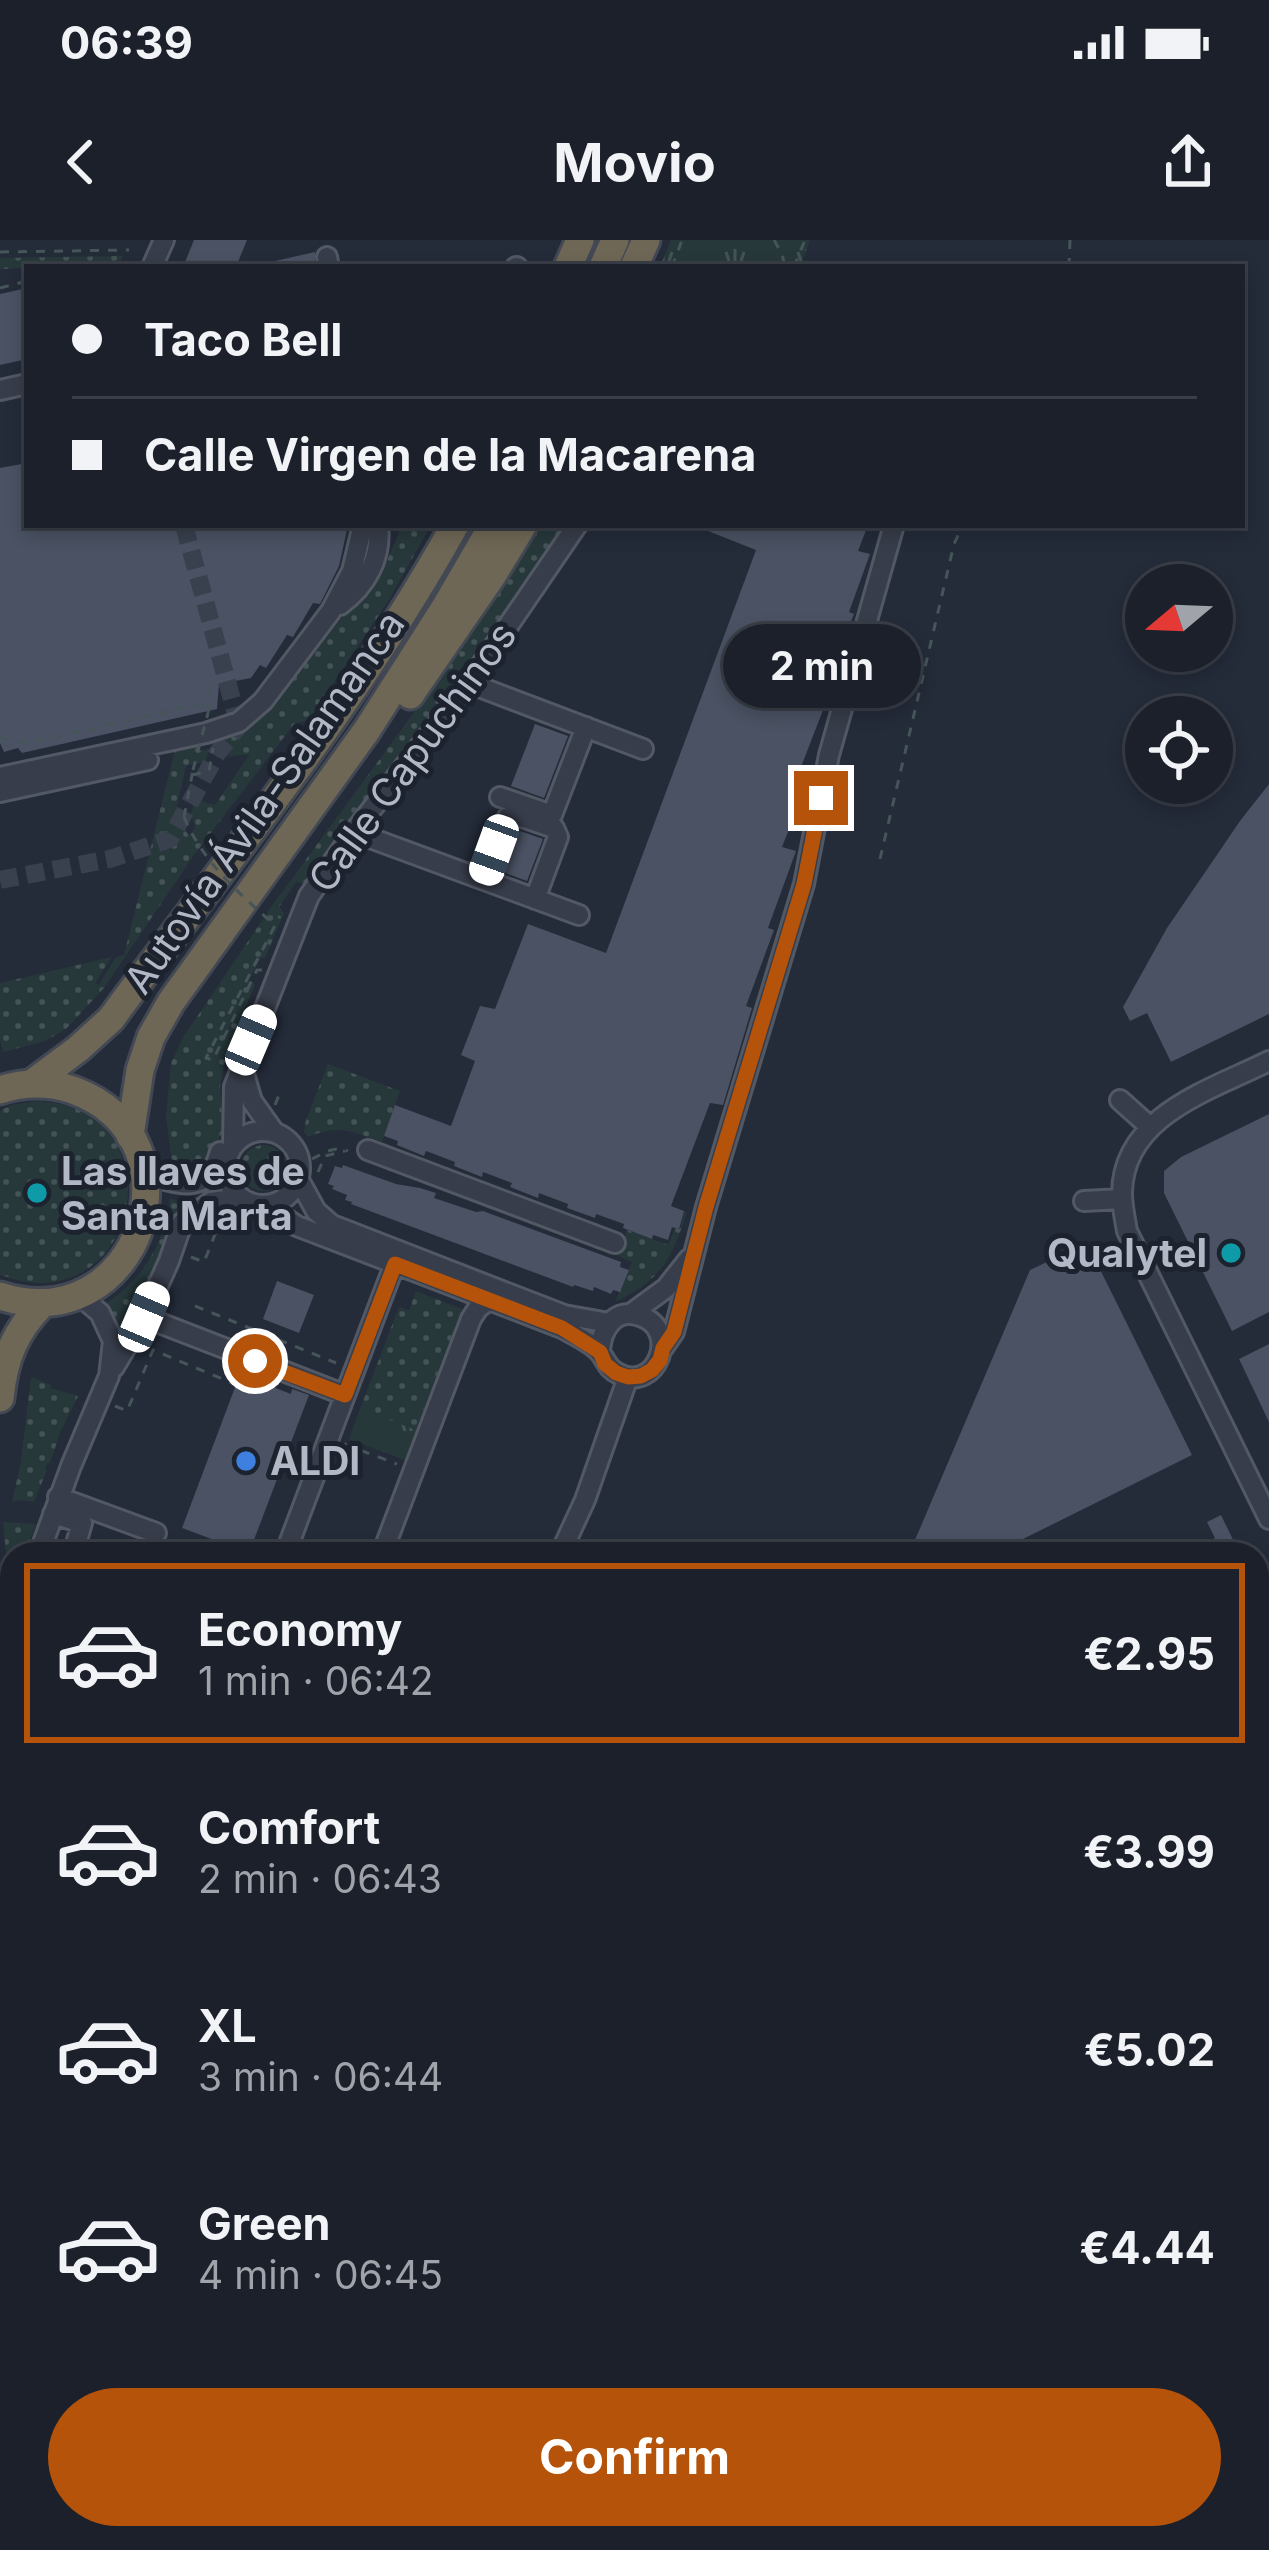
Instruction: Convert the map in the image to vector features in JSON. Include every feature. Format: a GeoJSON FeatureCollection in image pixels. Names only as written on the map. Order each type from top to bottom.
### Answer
{"type":"FeatureCollection","features":[{"type":"Feature","properties":{"kind":"highway"},"geometry":{"type":"LineString","coordinates":[[378,649],[391,609],[436,528]]}},
{"type":"Feature","properties":{"kind":"highway","name":"Autovía Ávila-Salamanca"},"geometry":{"type":"LineString","coordinates":[[31,1084],[111,1019],[402,618],[453,528]]}},
{"type":"Feature","properties":{"kind":"highway","name":"Autovía Ávila-Salamanca"},"geometry":{"type":"LineString","coordinates":[[130,1136],[140,1070],[151,1037],[171,1002],[368,730],[491,528]]}},
{"type":"Feature","properties":{"kind":"highway"},"geometry":{"type":"LineString","coordinates":[[309,810],[377,742],[521,528]]}},
{"type":"Feature","properties":{"kind":"highway"},"geometry":{"type":"LineString","coordinates":[[0,1090],[31,1084],[61,1086],[88,1096],[112,1113],[130,1136],[146,1179],[146,1211],[138,1238],[104,1281],[79,1295],[43,1303],[0,1296]]}},
{"type":"Feature","properties":{"kind":"highway"},"geometry":{"type":"LineString","coordinates":[[0,1398],[2,1378],[22,1324],[43,1303]]}},
{"type":"Feature","properties":{"kind":"street"},"geometry":{"type":"LineString","coordinates":[[0,777],[239,722],[263,701],[331,611],[352,571],[362,528]]}},
{"type":"Feature","properties":{"kind":"street"},"geometry":{"type":"LineString","coordinates":[[331,611],[349,598],[372,569],[378,554],[377,528]]}},
{"type":"Feature","properties":{"kind":"street","name":"Calle Capuchinos"},"geometry":{"type":"LineString","coordinates":[[234,1136],[234,1087],[304,907],[354,832],[470,683],[575,528]]}},
{"type":"Feature","properties":{"kind":"street"},"geometry":{"type":"LineString","coordinates":[[692,1255],[666,1288],[609,1323],[601,1336],[600,1352],[616,1373],[641,1376],[652,1370],[674,1332],[692,1255],[804,884],[829,755],[893,528]]}},
{"type":"Feature","properties":{"kind":"street"},"geometry":{"type":"LineString","coordinates":[[470,683],[643,749]]}},
{"type":"Feature","properties":{"kind":"street"},"geometry":{"type":"LineString","coordinates":[[500,797],[552,815],[586,727]]}},
{"type":"Feature","properties":{"kind":"street"},"geometry":{"type":"LineString","coordinates":[[0,792],[148,760]]}},
{"type":"Feature","properties":{"kind":"street"},"geometry":{"type":"LineString","coordinates":[[482,879],[508,817],[513,814],[554,829],[558,838],[535,899]]}},
{"type":"Feature","properties":{"kind":"street"},"geometry":{"type":"LineString","coordinates":[[354,832],[579,916]]}},
{"type":"Feature","properties":{"kind":"street"},"geometry":{"type":"LineString","coordinates":[[1269,1061],[1178,1106],[1149,1126],[1127,1162],[1122,1199],[1127,1231],[1269,1519]]}},
{"type":"Feature","properties":{"kind":"street"},"geometry":{"type":"LineString","coordinates":[[242,1067],[252,1101],[274,1132]]}},
{"type":"Feature","properties":{"kind":"street"},"geometry":{"type":"LineString","coordinates":[[1120,1100],[1149,1126]]}},
{"type":"Feature","properties":{"kind":"street"},"geometry":{"type":"LineString","coordinates":[[146,1179],[186,1184],[206,1179],[234,1136],[274,1132],[297,1153],[316,1211],[332,1225],[564,1315],[609,1323]]}},
{"type":"Feature","properties":{"kind":"street"},"geometry":{"type":"LineString","coordinates":[[232,1204],[226,1168],[234,1136]]}},
{"type":"Feature","properties":{"kind":"street"},"geometry":{"type":"LineString","coordinates":[[368,1150],[616,1243]]}},
{"type":"Feature","properties":{"kind":"street"},"geometry":{"type":"LineString","coordinates":[[146,1179],[169,1189],[199,1189],[226,1168]]}},
{"type":"Feature","properties":{"kind":"street"},"geometry":{"type":"LineString","coordinates":[[43,1542],[109,1376],[144,1317],[182,1223],[211,1202],[267,1206],[281,1202],[307,1180]]}},
{"type":"Feature","properties":{"kind":"street"},"geometry":{"type":"LineString","coordinates":[[1084,1201],[1122,1199]]}},
{"type":"Feature","properties":{"kind":"street"},"geometry":{"type":"LineString","coordinates":[[267,1206],[297,1226],[562,1328],[600,1352]]}},
{"type":"Feature","properties":{"kind":"street"},"geometry":{"type":"LineString","coordinates":[[290,1542],[395,1264]]}},
{"type":"Feature","properties":{"kind":"street"},"geometry":{"type":"LineString","coordinates":[[79,1295],[100,1313],[113,1341],[109,1376]]}},
{"type":"Feature","properties":{"kind":"street"},"geometry":{"type":"LineString","coordinates":[[387,1542],[471,1319],[489,1300]]}},
{"type":"Feature","properties":{"kind":"street"},"geometry":{"type":"LineString","coordinates":[[632,1313],[648,1318],[660,1331],[663,1348]]}},
{"type":"Feature","properties":{"kind":"street"},"geometry":{"type":"LineString","coordinates":[[144,1317],[345,1395]]}},
{"type":"Feature","properties":{"kind":"street"},"geometry":{"type":"LineString","coordinates":[[566,1542],[628,1377]]}},
{"type":"Feature","properties":{"kind":"street"},"geometry":{"type":"LineString","coordinates":[[56,1506],[156,1533]]}},
{"type":"Feature","properties":{"kind":"street"},"geometry":{"type":"LineString","coordinates":[[56,1506],[82,1523],[76,1542]]}},
{"type":"Feature","properties":{"kind":"path"},"geometry":{"type":"LineString","coordinates":[[0,251],[129,250]]}},
{"type":"Feature","properties":{"kind":"path"},"geometry":{"type":"LineString","coordinates":[[880,859],[962,528]]}},
{"type":"Feature","properties":{"kind":"path"},"geometry":{"type":"LineString","coordinates":[[211,685],[184,817],[191,835],[228,884],[275,925],[206,1058],[212,1060],[257,970]]}},
{"type":"Feature","properties":{"kind":"path"},"geometry":{"type":"LineString","coordinates":[[0,738],[29,743],[209,702]]}},
{"type":"Feature","properties":{"kind":"path"},"geometry":{"type":"LineString","coordinates":[[193,773],[209,771],[214,738]]}},
{"type":"Feature","properties":{"kind":"path"},"geometry":{"type":"LineString","coordinates":[[275,1106],[281,1090]]}},
{"type":"Feature","properties":{"kind":"path"},"geometry":{"type":"LineString","coordinates":[[307,1180],[325,1156],[344,1149],[312,1159]]}},
{"type":"Feature","properties":{"kind":"path"},"geometry":{"type":"LineString","coordinates":[[181,1253],[205,1262],[232,1204]]}},
{"type":"Feature","properties":{"kind":"path"},"geometry":{"type":"LineString","coordinates":[[195,1306],[336,1363]]}},
{"type":"Feature","properties":{"kind":"path"},"geometry":{"type":"LineString","coordinates":[[115,1406],[127,1411],[153,1349],[232,1383]]}},
{"type":"Feature","properties":{"kind":"path"},"geometry":{"type":"LineString","coordinates":[[342,1444],[406,1468]]}},
{"type":"Feature","properties":{"kind":"green space"},"geometry":{"type":"Polygon","coordinates":[[[671,240],[810,240],[801,264],[661,264],[671,240]]]}},
{"type":"Feature","properties":{"kind":"green space"},"geometry":{"type":"Polygon","coordinates":[[[123,256],[119,264],[79,261],[0,269],[0,258],[123,256]]]}},
{"type":"Feature","properties":{"kind":"green space"},"geometry":{"type":"Polygon","coordinates":[[[401,528],[429,528],[387,603],[309,720],[294,724],[194,855],[104,988],[66,1029],[45,1041],[3,1052],[0,983],[112,957],[95,983],[99,985],[116,957],[124,955],[175,750],[198,745],[197,751],[209,749],[205,762],[186,766],[174,819],[189,836],[195,828],[191,814],[195,799],[215,805],[250,754],[217,758],[219,740],[245,734],[384,568],[401,528]]]}},
{"type":"Feature","properties":{"kind":"green space"},"geometry":{"type":"Polygon","coordinates":[[[534,528],[561,528],[476,657],[303,884],[296,882],[279,907],[284,913],[265,958],[249,980],[255,984],[226,1056],[220,1086],[223,1130],[203,1173],[174,1176],[166,1117],[171,1063],[184,1036],[274,903],[479,624],[534,528]]]}},
{"type":"Feature","properties":{"kind":"green space"},"geometry":{"type":"Polygon","coordinates":[[[328,1064],[400,1091],[382,1142],[345,1131],[308,1137],[304,1132],[328,1064]]]}},
{"type":"Feature","properties":{"kind":"green space"},"geometry":{"type":"Polygon","coordinates":[[[38,1101],[66,1105],[98,1123],[119,1149],[127,1179],[126,1211],[114,1241],[93,1265],[64,1280],[27,1282],[0,1275],[0,1111],[38,1101]]]}},
{"type":"Feature","properties":{"kind":"green space"},"geometry":{"type":"Polygon","coordinates":[[[264,1145],[280,1152],[287,1168],[280,1184],[264,1191],[248,1184],[241,1168],[248,1152],[264,1145]]]}},
{"type":"Feature","properties":{"kind":"green space"},"geometry":{"type":"Polygon","coordinates":[[[170,1198],[184,1211],[120,1341],[107,1303],[150,1258],[170,1198]]]}},
{"type":"Feature","properties":{"kind":"green space"},"geometry":{"type":"Polygon","coordinates":[[[684,1211],[681,1228],[663,1266],[644,1285],[615,1302],[632,1262],[618,1256],[627,1230],[668,1245],[675,1228],[680,1229],[684,1211]]]}},
{"type":"Feature","properties":{"kind":"green space"},"geometry":{"type":"Polygon","coordinates":[[[416,1291],[462,1309],[416,1430],[360,1409],[399,1307],[409,1310],[416,1291]]]}},
{"type":"Feature","properties":{"kind":"green space"},"geometry":{"type":"Polygon","coordinates":[[[31,1377],[78,1396],[34,1502],[12,1502],[21,1462],[31,1377]]]}},
{"type":"Feature","properties":{"kind":"green space"},"geometry":{"type":"Polygon","coordinates":[[[360,1409],[416,1430],[405,1460],[349,1439],[360,1409]]]}},
{"type":"Feature","properties":{"kind":"green space"},"geometry":{"type":"Polygon","coordinates":[[[3,1522],[36,1524],[29,1542],[5,1542],[3,1522]]]}},
{"type":"Feature","properties":{"kind":"building"},"geometry":{"type":"Polygon","coordinates":[[[194,240],[247,240],[237,264],[184,264],[194,240]]]}},
{"type":"Feature","properties":{"kind":"building"},"geometry":{"type":"Polygon","coordinates":[[[315,252],[315,264],[275,261],[315,252]]]}},
{"type":"Feature","properties":{"kind":"building"},"geometry":{"type":"Polygon","coordinates":[[[24,289],[24,360],[0,365],[0,294],[24,289]]]}},
{"type":"Feature","properties":{"kind":"building"},"geometry":{"type":"Polygon","coordinates":[[[24,464],[24,528],[347,528],[339,566],[320,604],[313,603],[293,637],[287,635],[266,668],[260,665],[251,678],[219,684],[217,709],[22,753],[18,748],[4,752],[0,743],[0,468],[24,464]]]}},
{"type":"Feature","properties":{"kind":"building"},"geometry":{"type":"Polygon","coordinates":[[[701,528],[867,528],[858,551],[870,554],[849,612],[854,614],[824,689],[830,692],[801,767],[812,771],[782,847],[796,851],[768,928],[774,930],[746,1006],[752,1008],[723,1105],[710,1103],[671,1206],[684,1211],[679,1229],[672,1227],[668,1240],[653,1235],[652,1239],[623,1228],[624,1224],[510,1187],[512,1183],[483,1172],[482,1177],[426,1151],[424,1156],[384,1136],[395,1105],[451,1126],[475,1061],[461,1055],[480,1006],[495,1009],[528,924],[606,953],[756,550],[701,528]]]}},
{"type":"Feature","properties":{"kind":"building"},"geometry":{"type":"Polygon","coordinates":[[[535,724],[568,736],[544,798],[511,786],[535,724]]]}},
{"type":"Feature","properties":{"kind":"building"},"geometry":{"type":"Polygon","coordinates":[[[1269,784],[1269,1014],[1171,1062],[1147,1013],[1130,1021],[1123,1007],[1167,928],[1269,784]]]}},
{"type":"Feature","properties":{"kind":"building"},"geometry":{"type":"Polygon","coordinates":[[[517,830],[543,839],[527,881],[500,871],[517,830]]]}},
{"type":"Feature","properties":{"kind":"building","name":"Qualytel"},"geometry":{"type":"Polygon","coordinates":[[[1269,1114],[1269,1312],[1232,1331],[1164,1193],[1164,1171],[1181,1157],[1269,1114]]]}},
{"type":"Feature","properties":{"kind":"building"},"geometry":{"type":"Polygon","coordinates":[[[335,1166],[436,1193],[434,1198],[621,1262],[620,1267],[629,1270],[620,1292],[573,1287],[351,1204],[345,1200],[347,1195],[328,1184],[335,1166]]]}},
{"type":"Feature","properties":{"kind":"building"},"geometry":{"type":"Polygon","coordinates":[[[1087,1243],[1192,1455],[1017,1542],[914,1542],[1030,1270],[1087,1243]]]}},
{"type":"Feature","properties":{"kind":"building"},"geometry":{"type":"Polygon","coordinates":[[[277,1281],[314,1295],[299,1333],[263,1319],[277,1281]]]}},
{"type":"Feature","properties":{"kind":"building"},"geometry":{"type":"Polygon","coordinates":[[[1269,1344],[1269,1422],[1239,1359],[1269,1344]]]}},
{"type":"Feature","properties":{"kind":"building","name":"ALDI"},"geometry":{"type":"Polygon","coordinates":[[[240,1374],[291,1394],[292,1389],[309,1395],[253,1542],[220,1542],[182,1528],[240,1374]]]}},
{"type":"Feature","properties":{"kind":"building"},"geometry":{"type":"Polygon","coordinates":[[[1221,1515],[1234,1542],[1206,1542],[1215,1538],[1207,1522],[1221,1515]]]}},
{"type":"Feature","properties":{"kind":"tunnel"},"geometry":{"type":"LineString","coordinates":[[185,528],[239,725]]}},
{"type":"Feature","properties":{"kind":"tunnel"},"geometry":{"type":"LineString","coordinates":[[0,880],[110,859],[170,839],[218,752],[246,717]]}},
{"type":"Feature","properties":{"kind":"place","name":"Las llaves de Santa Marta"},"geometry":{"type":"Point","coordinates":[37,1193]}},
{"type":"Feature","properties":{"kind":"place","name":"Qualytel"},"geometry":{"type":"Point","coordinates":[1231,1253]}},
{"type":"Feature","properties":{"kind":"place","name":"ALDI"},"geometry":{"type":"Point","coordinates":[246,1461]}},
{"type":"Feature","properties":{"kind":"route"},"geometry":{"type":"LineString","coordinates":[[255,1361],[345,1395],[395,1264],[562,1328],[600,1352],[616,1373],[641,1376],[652,1370],[674,1332],[683,1304],[692,1255],[804,884],[821,798]]}}]}
